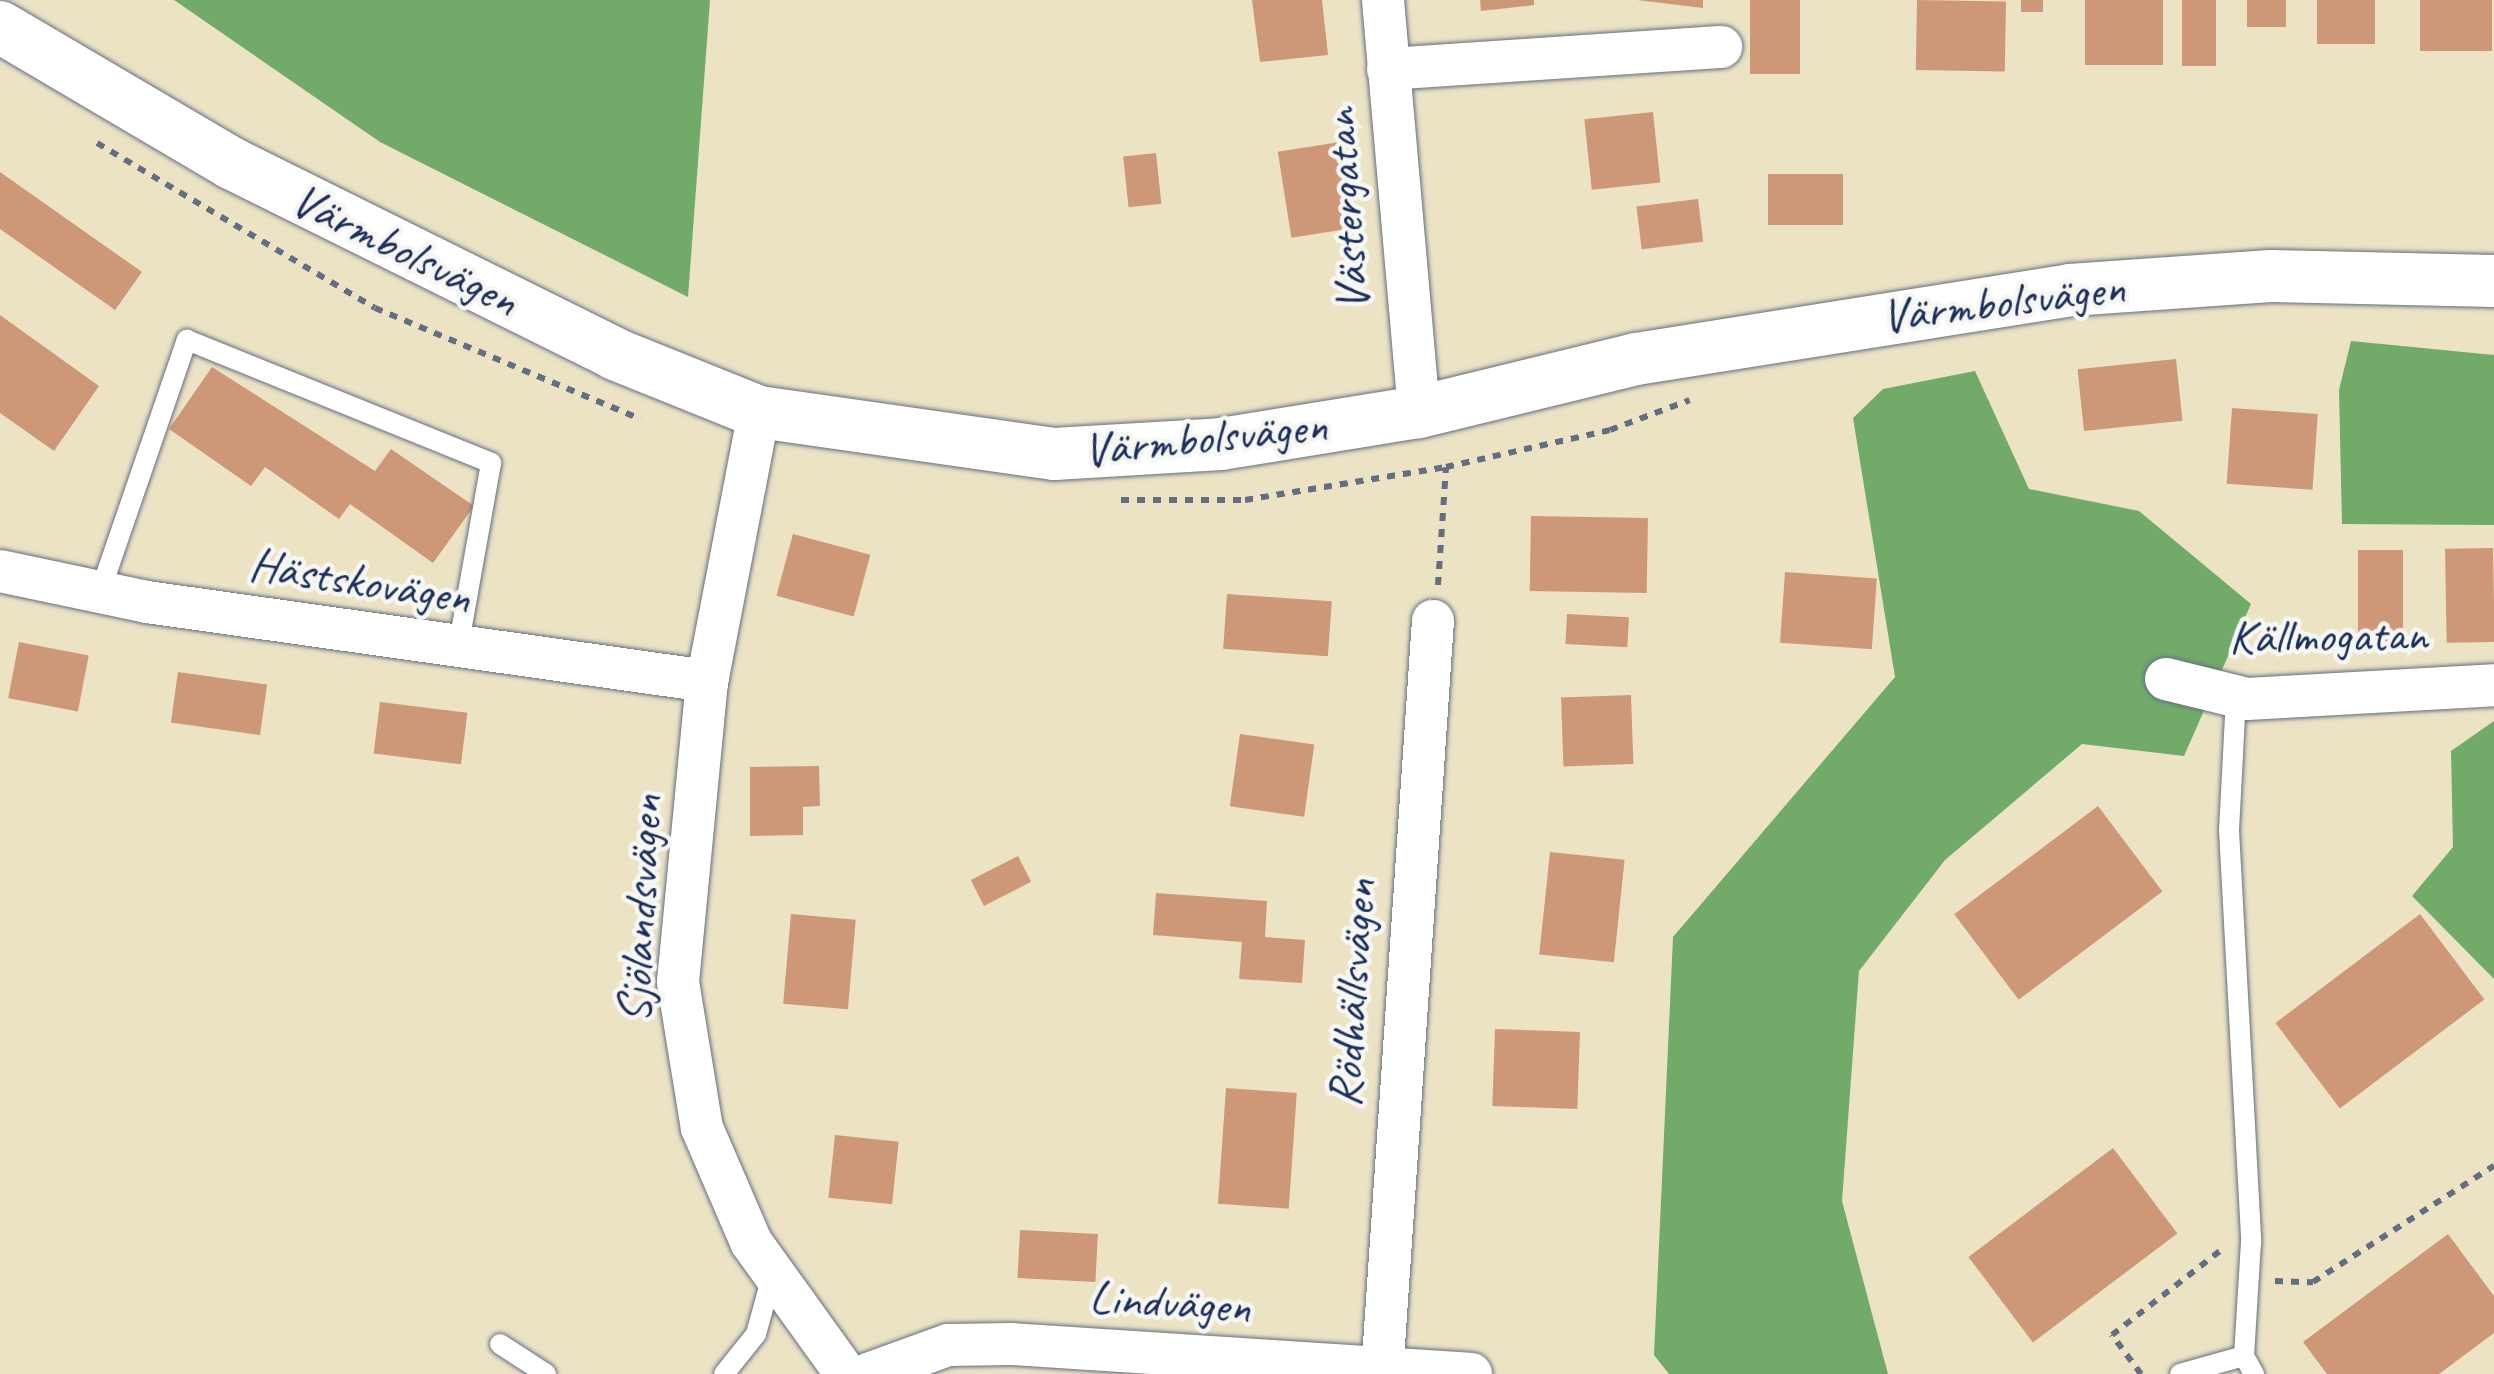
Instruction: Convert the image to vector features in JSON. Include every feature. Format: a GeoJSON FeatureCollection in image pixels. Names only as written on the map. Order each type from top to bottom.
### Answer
{"type":"FeatureCollection","features":[{"type":"Feature","properties":{"kind":"street","name":"Västergatan"},"geometry":{"type":"LineString","coordinates":[[1383,0],[1419,412]]}},
{"type":"Feature","properties":{"kind":"street","name":"Värmbolsvägen"},"geometry":{"type":"LineString","coordinates":[[0,27],[96,90],[427,263],[759,412],[1054,454],[1221,444],[1419,412],[1636,359],[2070,290],[2271,276],[2494,281]]}},
{"type":"Feature","properties":{"kind":"street"},"geometry":{"type":"LineString","coordinates":[[1388,69],[1720,47]]}},
{"type":"Feature","properties":{"kind":"street","name":"Sjölandsvägen"},"geometry":{"type":"LineString","coordinates":[[759,412],[707,681],[682,916],[686,1058],[702,1128],[771,1280],[846,1374]]}},
{"type":"Feature","properties":{"kind":"street","name":"Hästskovägen"},"geometry":{"type":"LineString","coordinates":[[0,570],[100,592],[457,649],[707,681]]}},
{"type":"Feature","properties":{"kind":"street","name":"Rödhällsvägen"},"geometry":{"type":"LineString","coordinates":[[1382,1370],[1433,621]]}},
{"type":"Feature","properties":{"kind":"street","name":"Källmogatan"},"geometry":{"type":"LineString","coordinates":[[2166,679],[2236,696],[2494,685]]}},
{"type":"Feature","properties":{"kind":"street","name":"Lindvägen"},"geometry":{"type":"LineString","coordinates":[[868,1374],[948,1344],[1471,1374]]}},
{"type":"Feature","properties":{"kind":"lane"},"geometry":{"type":"LineString","coordinates":[[100,592],[187,340],[491,463],[457,649]]}},
{"type":"Feature","properties":{"kind":"lane"},"geometry":{"type":"LineString","coordinates":[[2180,1374],[2249,1365],[2249,1228],[2229,830],[2236,696]]}},
{"type":"Feature","properties":{"kind":"lane"},"geometry":{"type":"LineString","coordinates":[[724,1374],[756,1334],[771,1280]]}},
{"type":"Feature","properties":{"kind":"lane"},"geometry":{"type":"LineString","coordinates":[[500,1344],[546,1374]]}},
{"type":"Feature","properties":{"kind":"path"},"geometry":{"type":"LineString","coordinates":[[88,136],[374,308],[657,424]]}},
{"type":"Feature","properties":{"kind":"path"},"geometry":{"type":"LineString","coordinates":[[1112,498],[1245,500],[1446,467],[1610,430],[1711,395]]}},
{"type":"Feature","properties":{"kind":"path"},"geometry":{"type":"LineString","coordinates":[[1433,621],[1446,467]]}},
{"type":"Feature","properties":{"kind":"path"},"geometry":{"type":"LineString","coordinates":[[2248,1279],[2312,1282],[2494,1166]]}},
{"type":"Feature","properties":{"kind":"path"},"geometry":{"type":"LineString","coordinates":[[2140,1374],[2112,1335],[2249,1228]]}},
{"type":"Feature","properties":{"kind":"green space"},"geometry":{"type":"Polygon","coordinates":[[[174,0],[710,0],[688,297],[380,142],[174,0]]]}},
{"type":"Feature","properties":{"kind":"green space"},"geometry":{"type":"Polygon","coordinates":[[[2351,341],[2494,355],[2494,525],[2342,524],[2339,390],[2351,341]]]}},
{"type":"Feature","properties":{"kind":"green space"},"geometry":{"type":"Polygon","coordinates":[[[1975,371],[2029,489],[2139,511],[2251,604],[2184,756],[2082,744],[1945,860],[1859,971],[1842,1201],[1888,1374],[1669,1374],[1654,1355],[1673,937],[1895,677],[1853,418],[1883,389],[1975,371]]]}},
{"type":"Feature","properties":{"kind":"green space"},"geometry":{"type":"Polygon","coordinates":[[[2494,721],[2494,979],[2412,896],[2453,847],[2451,751],[2494,721]]]}},
{"type":"Feature","properties":{"kind":"building"},"geometry":{"type":"Polygon","coordinates":[[[1252,0],[1322,0],[1328,55],[1260,62],[1252,0]]]}},
{"type":"Feature","properties":{"kind":"building"},"geometry":{"type":"Polygon","coordinates":[[[1480,0],[1534,0],[1534,5],[1481,11],[1480,0]]]}},
{"type":"Feature","properties":{"kind":"building"},"geometry":{"type":"Polygon","coordinates":[[[1637,0],[1703,0],[1703,8],[1637,0]]]}},
{"type":"Feature","properties":{"kind":"building"},"geometry":{"type":"Polygon","coordinates":[[[1750,0],[1800,0],[1800,74],[1750,74],[1750,0]]]}},
{"type":"Feature","properties":{"kind":"building"},"geometry":{"type":"Polygon","coordinates":[[[1917,0],[2006,2],[2005,72],[1916,70],[1917,0]]]}},
{"type":"Feature","properties":{"kind":"building"},"geometry":{"type":"Polygon","coordinates":[[[2021,0],[2043,0],[2043,12],[2021,12],[2021,0]]]}},
{"type":"Feature","properties":{"kind":"building"},"geometry":{"type":"Polygon","coordinates":[[[2085,0],[2163,0],[2163,65],[2085,65],[2085,0]]]}},
{"type":"Feature","properties":{"kind":"building"},"geometry":{"type":"Polygon","coordinates":[[[2182,0],[2216,0],[2216,66],[2182,66],[2182,0]]]}},
{"type":"Feature","properties":{"kind":"building"},"geometry":{"type":"Polygon","coordinates":[[[2247,0],[2286,0],[2286,27],[2247,27],[2247,0]]]}},
{"type":"Feature","properties":{"kind":"building"},"geometry":{"type":"Polygon","coordinates":[[[2317,0],[2375,0],[2375,44],[2317,44],[2317,0]]]}},
{"type":"Feature","properties":{"kind":"building"},"geometry":{"type":"Polygon","coordinates":[[[2420,0],[2492,0],[2492,51],[2420,51],[2420,0]]]}},
{"type":"Feature","properties":{"kind":"building"},"geometry":{"type":"Polygon","coordinates":[[[1653,112],[1660,183],[1592,190],[1584,119],[1653,112]]]}},
{"type":"Feature","properties":{"kind":"building"},"geometry":{"type":"Polygon","coordinates":[[[1340,142],[1354,228],[1291,238],[1278,152],[1340,142]]]}},
{"type":"Feature","properties":{"kind":"building"},"geometry":{"type":"Polygon","coordinates":[[[1156,153],[1161,204],[1129,207],[1123,156],[1156,153]]]}},
{"type":"Feature","properties":{"kind":"building"},"geometry":{"type":"Polygon","coordinates":[[[0,172],[142,272],[115,310],[0,229],[0,172]]]}},
{"type":"Feature","properties":{"kind":"building"},"geometry":{"type":"Polygon","coordinates":[[[1768,174],[1843,174],[1843,225],[1768,225],[1768,174]]]}},
{"type":"Feature","properties":{"kind":"building"},"geometry":{"type":"Polygon","coordinates":[[[1698,199],[1703,242],[1642,249],[1636,207],[1698,199]]]}},
{"type":"Feature","properties":{"kind":"building"},"geometry":{"type":"Polygon","coordinates":[[[0,315],[99,386],[54,451],[0,413],[0,315]]]}},
{"type":"Feature","properties":{"kind":"building"},"geometry":{"type":"Polygon","coordinates":[[[2176,359],[2182,421],[2084,431],[2078,369],[2176,359]]]}},
{"type":"Feature","properties":{"kind":"building"},"geometry":{"type":"Polygon","coordinates":[[[212,367],[375,471],[391,449],[474,506],[433,563],[350,504],[339,519],[265,467],[251,486],[169,429],[212,367]]]}},
{"type":"Feature","properties":{"kind":"building"},"geometry":{"type":"Polygon","coordinates":[[[2232,408],[2318,414],[2312,490],[2227,484],[2232,408]]]}},
{"type":"Feature","properties":{"kind":"building"},"geometry":{"type":"Polygon","coordinates":[[[1531,516],[1648,518],[1647,593],[1530,591],[1531,516]]]}},
{"type":"Feature","properties":{"kind":"building"},"geometry":{"type":"Polygon","coordinates":[[[793,534],[870,555],[854,617],[776,596],[793,534]]]}},
{"type":"Feature","properties":{"kind":"building"},"geometry":{"type":"Polygon","coordinates":[[[2493,548],[2494,642],[2447,643],[2445,549],[2493,548]]]}},
{"type":"Feature","properties":{"kind":"building"},"geometry":{"type":"Polygon","coordinates":[[[2358,550],[2403,550],[2403,645],[2358,645],[2358,550]]]}},
{"type":"Feature","properties":{"kind":"building"},"geometry":{"type":"Polygon","coordinates":[[[1785,572],[1877,578],[1872,649],[1780,643],[1785,572]]]}},
{"type":"Feature","properties":{"kind":"building"},"geometry":{"type":"Polygon","coordinates":[[[1227,594],[1332,601],[1328,656],[1223,649],[1227,594]]]}},
{"type":"Feature","properties":{"kind":"building"},"geometry":{"type":"Polygon","coordinates":[[[1567,614],[1629,617],[1627,647],[1565,644],[1567,614]]]}},
{"type":"Feature","properties":{"kind":"building"},"geometry":{"type":"Polygon","coordinates":[[[19,642],[89,656],[78,712],[8,698],[19,642]]]}},
{"type":"Feature","properties":{"kind":"building"},"geometry":{"type":"Polygon","coordinates":[[[178,672],[267,685],[260,735],[171,723],[178,672]]]}},
{"type":"Feature","properties":{"kind":"building"},"geometry":{"type":"Polygon","coordinates":[[[1631,695],[1633,764],[1563,766],[1561,697],[1631,695]]]}},
{"type":"Feature","properties":{"kind":"building"},"geometry":{"type":"Polygon","coordinates":[[[380,702],[467,713],[461,764],[374,754],[380,702]]]}},
{"type":"Feature","properties":{"kind":"building"},"geometry":{"type":"Polygon","coordinates":[[[1240,734],[1314,744],[1304,817],[1230,806],[1240,734]]]}},
{"type":"Feature","properties":{"kind":"building"},"geometry":{"type":"Polygon","coordinates":[[[819,766],[820,806],[803,807],[803,835],[750,836],[750,767],[819,766]]]}},
{"type":"Feature","properties":{"kind":"building"},"geometry":{"type":"Polygon","coordinates":[[[2098,806],[2162,891],[2019,1000],[1954,914],[2098,806]]]}},
{"type":"Feature","properties":{"kind":"building"},"geometry":{"type":"Polygon","coordinates":[[[1550,852],[1625,860],[1614,962],[1539,954],[1550,852]]]}},
{"type":"Feature","properties":{"kind":"building"},"geometry":{"type":"Polygon","coordinates":[[[1018,856],[1031,882],[984,906],[971,880],[1018,856]]]}},
{"type":"Feature","properties":{"kind":"building"},"geometry":{"type":"Polygon","coordinates":[[[1156,893],[1267,901],[1265,937],[1305,940],[1302,983],[1239,979],[1242,942],[1153,935],[1156,893]]]}},
{"type":"Feature","properties":{"kind":"building"},"geometry":{"type":"Polygon","coordinates":[[[791,914],[856,920],[848,1009],[783,1004],[791,914]]]}},
{"type":"Feature","properties":{"kind":"building"},"geometry":{"type":"Polygon","coordinates":[[[2420,914],[2484,999],[2340,1108],[2275,1023],[2420,914]]]}},
{"type":"Feature","properties":{"kind":"building"},"geometry":{"type":"Polygon","coordinates":[[[1495,1029],[1580,1032],[1577,1109],[1492,1106],[1495,1029]]]}},
{"type":"Feature","properties":{"kind":"building"},"geometry":{"type":"Polygon","coordinates":[[[1226,1088],[1297,1093],[1289,1209],[1218,1204],[1226,1088]]]}},
{"type":"Feature","properties":{"kind":"building"},"geometry":{"type":"Polygon","coordinates":[[[835,1135],[899,1142],[892,1204],[828,1198],[835,1135]]]}},
{"type":"Feature","properties":{"kind":"building"},"geometry":{"type":"Polygon","coordinates":[[[2113,1148],[2177,1233],[2033,1342],[1968,1257],[2113,1148]]]}},
{"type":"Feature","properties":{"kind":"building"},"geometry":{"type":"Polygon","coordinates":[[[1020,1230],[1098,1234],[1095,1282],[1017,1278],[1020,1230]]]}},
{"type":"Feature","properties":{"kind":"building"},"geometry":{"type":"Polygon","coordinates":[[[2448,1234],[2494,1296],[2494,1333],[2439,1374],[2327,1374],[2303,1342],[2448,1234]]]}}]}
